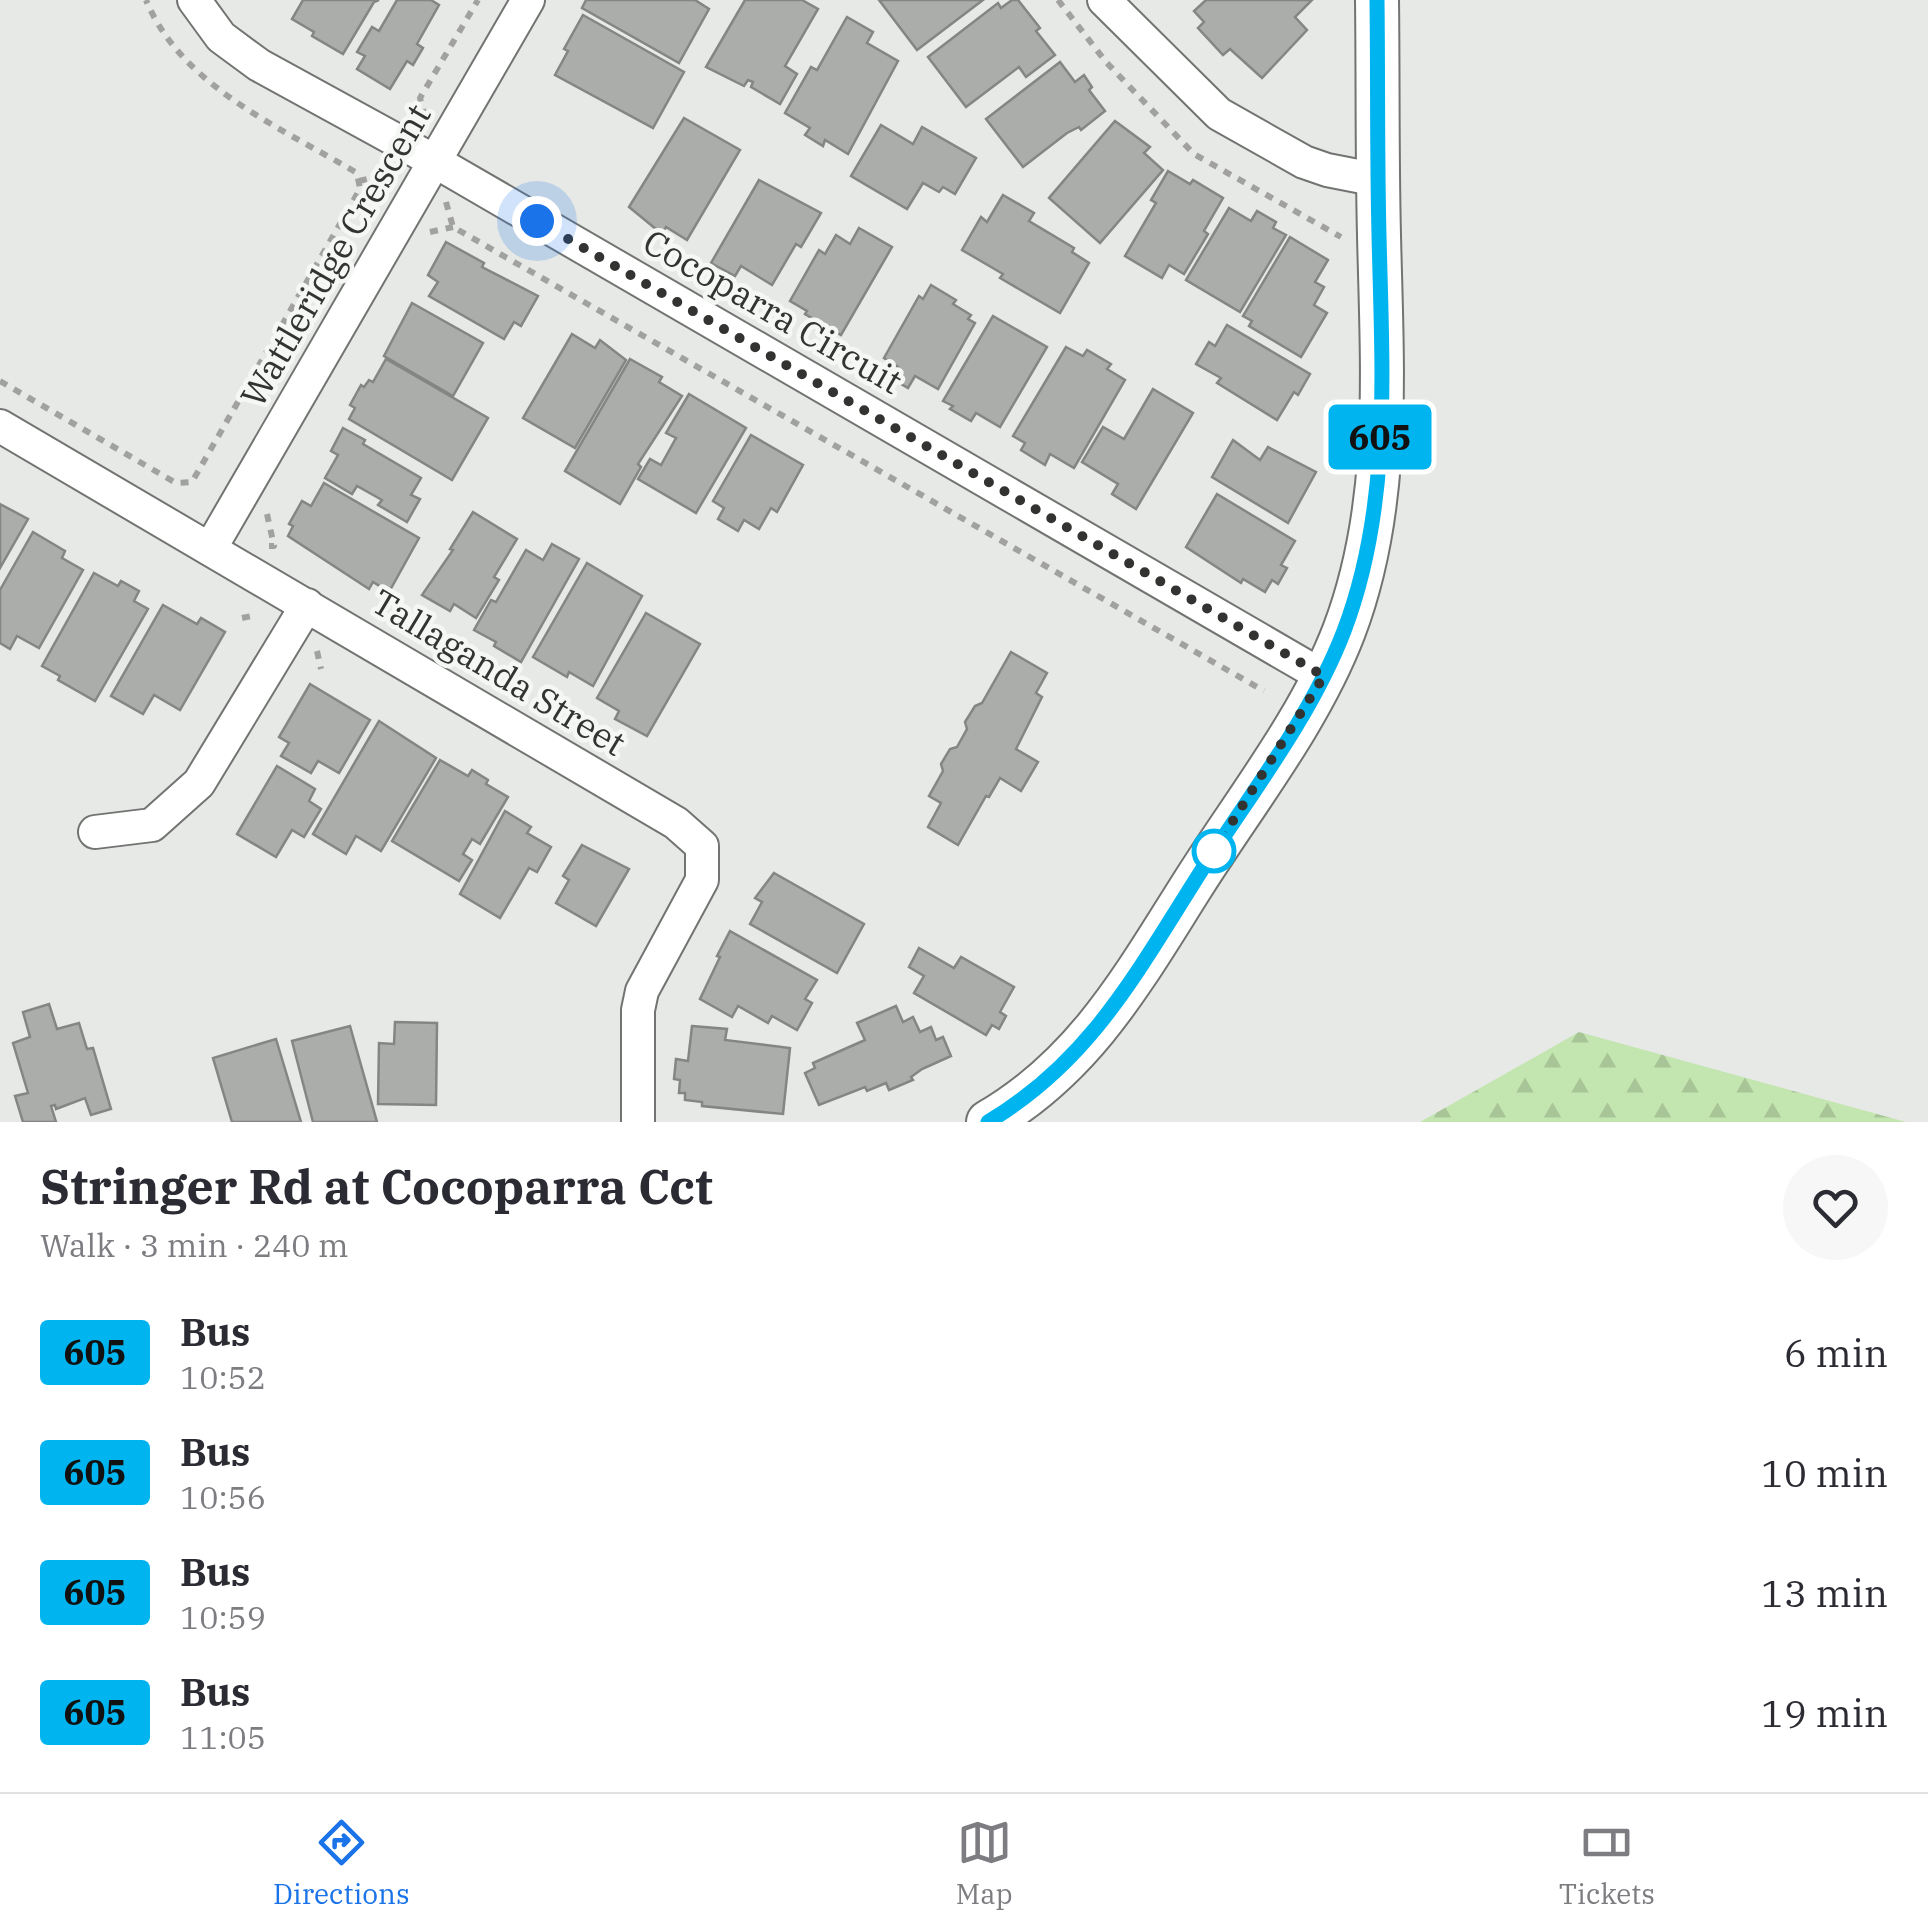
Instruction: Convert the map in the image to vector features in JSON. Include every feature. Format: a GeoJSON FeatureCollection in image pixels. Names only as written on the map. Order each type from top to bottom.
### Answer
{"type":"FeatureCollection","features":[{"type":"Feature","properties":{"kind":"street","name":"Cocoparra Circuit"},"geometry":{"type":"LineString","coordinates":[[194,0],[221,37],[259,65],[436,162],[1324,676]]}},
{"type":"Feature","properties":{"kind":"street","name":"Wattleridge Crescent"},"geometry":{"type":"LineString","coordinates":[[210,549],[528,0]]}},
{"type":"Feature","properties":{"kind":"street"},"geometry":{"type":"LineString","coordinates":[[1104,0],[1218,114],[1304,162],[1378,180]]}},
{"type":"Feature","properties":{"kind":"street"},"geometry":{"type":"LineString","coordinates":[[988,1122],[1052,1076],[1106,1019],[1324,676],[1363,575],[1374,522],[1379,464],[1382,344],[1377,0]]}},
{"type":"Feature","properties":{"kind":"street","name":"Tallaganda Street"},"geometry":{"type":"LineString","coordinates":[[0,426],[676,824],[702,846],[702,880],[642,992],[638,1010],[638,1122]]}},
{"type":"Feature","properties":{"kind":"street"},"geometry":{"type":"LineString","coordinates":[[95,832],[152,824],[200,783],[307,605]]}},
{"type":"Feature","properties":{"kind":"path"},"geometry":{"type":"LineString","coordinates":[[0,382],[176,484],[192,482],[360,189],[357,173],[198,74],[169,43],[146,0]]}},
{"type":"Feature","properties":{"kind":"path"},"geometry":{"type":"LineString","coordinates":[[478,0],[420,98],[453,226],[1264,692]]}},
{"type":"Feature","properties":{"kind":"green space"},"geometry":{"type":"Polygon","coordinates":[[[1579,1032],[1906,1122],[1420,1122],[1579,1032]]]}},
{"type":"Feature","properties":{"kind":"building"},"geometry":{"type":"Polygon","coordinates":[[[303,0],[379,0],[374,2],[343,54],[292,19],[303,0]]]}},
{"type":"Feature","properties":{"kind":"building"},"geometry":{"type":"Polygon","coordinates":[[[397,0],[431,0],[439,5],[417,44],[423,48],[413,65],[407,61],[390,89],[357,69],[365,56],[357,52],[372,27],[379,31],[397,0]]]}},
{"type":"Feature","properties":{"kind":"building"},"geometry":{"type":"Polygon","coordinates":[[[586,0],[695,0],[709,9],[679,63],[582,8],[586,0]]]}},
{"type":"Feature","properties":{"kind":"building"},"geometry":{"type":"Polygon","coordinates":[[[745,0],[802,0],[818,9],[785,66],[797,74],[780,104],[751,87],[753,82],[748,80],[744,86],[706,67],[745,0]]]}},
{"type":"Feature","properties":{"kind":"building"},"geometry":{"type":"Polygon","coordinates":[[[879,0],[983,0],[917,50],[879,0]]]}},
{"type":"Feature","properties":{"kind":"building"},"geometry":{"type":"Polygon","coordinates":[[[1018,0],[1040,28],[1036,31],[1055,55],[1026,77],[1019,67],[966,107],[928,57],[998,3],[1001,8],[1018,0]]]}},
{"type":"Feature","properties":{"kind":"building"},"geometry":{"type":"Polygon","coordinates":[[[1206,0],[1312,0],[1295,17],[1307,30],[1262,78],[1230,49],[1223,55],[1198,28],[1204,22],[1194,11],[1206,0]]]}},
{"type":"Feature","properties":{"kind":"building"},"geometry":{"type":"Polygon","coordinates":[[[583,15],[684,72],[653,128],[555,75],[583,15]]]}},
{"type":"Feature","properties":{"kind":"building"},"geometry":{"type":"Polygon","coordinates":[[[847,17],[873,32],[867,43],[898,61],[848,154],[825,140],[823,146],[805,135],[810,128],[785,113],[811,67],[817,70],[847,17]]]}},
{"type":"Feature","properties":{"kind":"building"},"geometry":{"type":"Polygon","coordinates":[[[1060,62],[1075,82],[1084,75],[1092,87],[1089,90],[1105,111],[1081,130],[1079,127],[1067,133],[1023,167],[986,119],[1060,62]]]}},
{"type":"Feature","properties":{"kind":"building"},"geometry":{"type":"Polygon","coordinates":[[[684,118],[740,150],[687,240],[666,227],[662,234],[629,207],[684,118]]]}},
{"type":"Feature","properties":{"kind":"building"},"geometry":{"type":"Polygon","coordinates":[[[1115,121],[1150,147],[1144,153],[1163,170],[1100,243],[1049,198],[1115,121]]]}},
{"type":"Feature","properties":{"kind":"building"},"geometry":{"type":"Polygon","coordinates":[[[881,125],[913,144],[922,127],[976,158],[955,194],[943,187],[939,192],[923,183],[907,209],[851,176],[881,125]]]}},
{"type":"Feature","properties":{"kind":"building"},"geometry":{"type":"Polygon","coordinates":[[[1168,171],[1223,198],[1204,231],[1208,234],[1184,274],[1169,265],[1162,278],[1125,256],[1156,203],[1151,200],[1168,171]]]}},
{"type":"Feature","properties":{"kind":"building"},"geometry":{"type":"Polygon","coordinates":[[[759,180],[821,213],[801,247],[796,244],[772,285],[741,266],[735,276],[711,263],[759,180]]]}},
{"type":"Feature","properties":{"kind":"building"},"geometry":{"type":"Polygon","coordinates":[[[1003,195],[1034,213],[1029,221],[1074,248],[1072,252],[1089,263],[1060,313],[1000,278],[1003,274],[962,250],[981,217],[987,222],[1003,195]]]}},
{"type":"Feature","properties":{"kind":"building"},"geometry":{"type":"Polygon","coordinates":[[[1229,208],[1251,221],[1257,211],[1276,222],[1273,228],[1286,235],[1240,312],[1186,280],[1229,208]]]}},
{"type":"Feature","properties":{"kind":"building"},"geometry":{"type":"Polygon","coordinates":[[[859,228],[892,247],[841,335],[790,301],[819,250],[825,254],[836,235],[850,244],[859,228]]]}},
{"type":"Feature","properties":{"kind":"building"},"geometry":{"type":"Polygon","coordinates":[[[1290,237],[1328,260],[1315,282],[1324,287],[1314,305],[1327,313],[1301,357],[1249,326],[1252,321],[1243,316],[1290,237]]]}},
{"type":"Feature","properties":{"kind":"building"},"geometry":{"type":"Polygon","coordinates":[[[446,242],[484,263],[482,267],[538,296],[521,326],[514,322],[504,339],[429,296],[438,282],[428,275],[446,242]]]}},
{"type":"Feature","properties":{"kind":"building"},"geometry":{"type":"Polygon","coordinates":[[[931,285],[956,300],[953,304],[971,315],[968,319],[975,323],[938,389],[915,376],[908,388],[891,378],[898,367],[884,358],[919,296],[923,299],[931,285]]]}},
{"type":"Feature","properties":{"kind":"building"},"geometry":{"type":"Polygon","coordinates":[[[412,303],[483,343],[453,396],[384,356],[412,303]]]}},
{"type":"Feature","properties":{"kind":"building"},"geometry":{"type":"Polygon","coordinates":[[[993,316],[1047,347],[1000,427],[976,413],[971,421],[943,401],[993,316]]]}},
{"type":"Feature","properties":{"kind":"building"},"geometry":{"type":"Polygon","coordinates":[[[1227,325],[1310,374],[1277,420],[1217,383],[1221,378],[1196,364],[1209,342],[1215,346],[1227,325]]]}},
{"type":"Feature","properties":{"kind":"building"},"geometry":{"type":"Polygon","coordinates":[[[572,334],[595,348],[600,340],[626,360],[575,448],[523,418],[572,334]]]}},
{"type":"Feature","properties":{"kind":"building"},"geometry":{"type":"Polygon","coordinates":[[[1066,347],[1083,356],[1087,350],[1111,364],[1107,369],[1125,380],[1074,468],[1050,454],[1045,465],[1021,450],[1025,443],[1013,436],[1066,347]]]}},
{"type":"Feature","properties":{"kind":"building"},"geometry":{"type":"Polygon","coordinates":[[[386,359],[488,418],[452,480],[349,419],[355,408],[350,405],[361,385],[373,382],[386,359]]]}},
{"type":"Feature","properties":{"kind":"building"},"geometry":{"type":"Polygon","coordinates":[[[630,359],[662,377],[659,382],[682,396],[638,464],[641,467],[620,504],[565,471],[630,359]]]}},
{"type":"Feature","properties":{"kind":"building"},"geometry":{"type":"Polygon","coordinates":[[[1153,389],[1193,413],[1136,509],[1112,494],[1118,484],[1082,462],[1103,427],[1124,439],[1153,389]]]}},
{"type":"Feature","properties":{"kind":"building"},"geometry":{"type":"Polygon","coordinates":[[[689,394],[746,428],[696,513],[638,479],[650,459],[661,465],[676,438],[666,433],[689,394]]]}},
{"type":"Feature","properties":{"kind":"building"},"geometry":{"type":"Polygon","coordinates":[[[343,428],[421,478],[411,495],[420,499],[407,522],[378,505],[382,500],[357,486],[352,494],[325,478],[338,455],[331,451],[343,428]]]}},
{"type":"Feature","properties":{"kind":"building"},"geometry":{"type":"Polygon","coordinates":[[[751,435],[803,465],[777,512],[771,508],[759,529],[744,520],[738,531],[718,519],[724,508],[713,501],[751,435]]]}},
{"type":"Feature","properties":{"kind":"building"},"geometry":{"type":"Polygon","coordinates":[[[1233,440],[1260,460],[1268,447],[1316,472],[1288,523],[1212,477],[1233,440]]]}},
{"type":"Feature","properties":{"kind":"building"},"geometry":{"type":"Polygon","coordinates":[[[324,483],[419,538],[389,592],[373,582],[369,589],[288,536],[293,526],[289,524],[302,501],[311,506],[324,483]]]}},
{"type":"Feature","properties":{"kind":"building"},"geometry":{"type":"Polygon","coordinates":[[[1217,494],[1295,541],[1281,565],[1287,568],[1278,584],[1272,580],[1265,592],[1243,579],[1241,583],[1186,547],[1217,494]]]}},
{"type":"Feature","properties":{"kind":"building"},"geometry":{"type":"Polygon","coordinates":[[[0,504],[28,519],[0,568],[0,504]]]}},
{"type":"Feature","properties":{"kind":"building"},"geometry":{"type":"Polygon","coordinates":[[[473,512],[517,539],[476,618],[454,604],[450,611],[422,595],[473,512]]]}},
{"type":"Feature","properties":{"kind":"building"},"geometry":{"type":"Polygon","coordinates":[[[33,532],[65,551],[62,558],[83,570],[39,648],[17,636],[10,649],[0,643],[0,590],[33,532]]]}},
{"type":"Feature","properties":{"kind":"building"},"geometry":{"type":"Polygon","coordinates":[[[552,544],[579,559],[521,662],[474,630],[491,600],[496,602],[526,550],[543,560],[552,544]]]}},
{"type":"Feature","properties":{"kind":"building"},"geometry":{"type":"Polygon","coordinates":[[[587,563],[642,596],[593,686],[569,672],[567,677],[533,657],[587,563]]]}},
{"type":"Feature","properties":{"kind":"building"},"geometry":{"type":"Polygon","coordinates":[[[94,573],[118,586],[121,581],[139,591],[134,601],[148,609],[95,701],[42,666],[94,573]]]}},
{"type":"Feature","properties":{"kind":"building"},"geometry":{"type":"Polygon","coordinates":[[[163,605],[197,624],[201,618],[225,632],[180,710],[154,695],[143,714],[111,696],[163,605]]]}},
{"type":"Feature","properties":{"kind":"building"},"geometry":{"type":"Polygon","coordinates":[[[646,613],[700,644],[647,736],[615,719],[619,711],[597,698],[646,613]]]}},
{"type":"Feature","properties":{"kind":"building"},"geometry":{"type":"Polygon","coordinates":[[[1011,652],[1047,673],[1036,693],[1042,697],[1016,749],[1038,762],[1021,791],[1000,778],[958,845],[928,827],[941,803],[929,796],[943,771],[941,764],[950,749],[957,747],[967,729],[965,722],[975,706],[982,703],[1011,652]]]}},
{"type":"Feature","properties":{"kind":"building"},"geometry":{"type":"Polygon","coordinates":[[[310,684],[370,720],[339,773],[318,761],[311,773],[281,756],[289,743],[279,737],[310,684]]]}},
{"type":"Feature","properties":{"kind":"building"},"geometry":{"type":"Polygon","coordinates":[[[379,721],[436,758],[381,851],[356,836],[346,854],[313,834],[379,721]]]}},
{"type":"Feature","properties":{"kind":"building"},"geometry":{"type":"Polygon","coordinates":[[[440,760],[468,776],[472,770],[508,797],[480,844],[472,839],[463,854],[472,860],[459,881],[392,841],[440,760]]]}},
{"type":"Feature","properties":{"kind":"building"},"geometry":{"type":"Polygon","coordinates":[[[277,766],[315,789],[309,801],[321,809],[304,837],[292,830],[276,857],[237,834],[277,766]]]}},
{"type":"Feature","properties":{"kind":"building"},"geometry":{"type":"Polygon","coordinates":[[[505,811],[531,827],[527,833],[551,847],[537,872],[529,868],[500,918],[460,894],[505,811]]]}},
{"type":"Feature","properties":{"kind":"building"},"geometry":{"type":"Polygon","coordinates":[[[582,845],[629,869],[596,926],[556,903],[569,880],[563,876],[582,845]]]}},
{"type":"Feature","properties":{"kind":"building"},"geometry":{"type":"Polygon","coordinates":[[[774,873],[864,924],[837,973],[750,924],[762,902],[755,898],[774,873]]]}},
{"type":"Feature","properties":{"kind":"building"},"geometry":{"type":"Polygon","coordinates":[[[730,931],[817,980],[805,999],[812,1003],[797,1030],[772,1016],[768,1023],[738,1006],[732,1017],[700,999],[730,931]]]}},
{"type":"Feature","properties":{"kind":"building"},"geometry":{"type":"Polygon","coordinates":[[[919,948],[954,968],[961,957],[1014,987],[1000,1012],[1006,1016],[999,1029],[992,1025],[986,1035],[914,993],[924,976],[909,967],[919,948]]]}},
{"type":"Feature","properties":{"kind":"building"},"geometry":{"type":"Polygon","coordinates":[[[49,1004],[57,1029],[79,1023],[87,1049],[93,1048],[111,1109],[91,1115],[85,1098],[56,1109],[51,1106],[56,1122],[23,1122],[15,1096],[28,1093],[13,1043],[30,1037],[23,1012],[49,1004]]]}},
{"type":"Feature","properties":{"kind":"building"},"geometry":{"type":"Polygon","coordinates":[[[896,1006],[903,1022],[913,1017],[920,1032],[931,1027],[936,1040],[943,1037],[951,1056],[889,1090],[886,1083],[867,1091],[865,1087],[819,1105],[805,1073],[815,1068],[813,1063],[865,1040],[857,1023],[896,1006]]]}},
{"type":"Feature","properties":{"kind":"building"},"geometry":{"type":"Polygon","coordinates":[[[395,1022],[437,1023],[436,1105],[378,1104],[379,1043],[394,1044],[395,1022]]]}},
{"type":"Feature","properties":{"kind":"building"},"geometry":{"type":"Polygon","coordinates":[[[350,1026],[377,1122],[313,1122],[292,1041],[350,1026]]]}},
{"type":"Feature","properties":{"kind":"building"},"geometry":{"type":"Polygon","coordinates":[[[692,1026],[727,1029],[725,1040],[790,1048],[783,1114],[702,1106],[702,1102],[685,1100],[685,1093],[679,1093],[680,1080],[674,1079],[676,1059],[688,1061],[692,1026]]]}},
{"type":"Feature","properties":{"kind":"building"},"geometry":{"type":"Polygon","coordinates":[[[276,1039],[301,1122],[232,1122],[213,1058],[276,1039]]]}},
{"type":"Feature","properties":{"kind":"bus line","name":"605"},"geometry":{"type":"LineString","coordinates":[[988,1122],[1052,1076],[1106,1019],[1285,742],[1324,676],[1344,632],[1363,575],[1374,522],[1379,464],[1382,344],[1377,0]]}},
{"type":"Feature","properties":{"kind":"route"},"geometry":{"type":"LineString","coordinates":[[537,221],[1324,676],[1214,851]]}}]}
